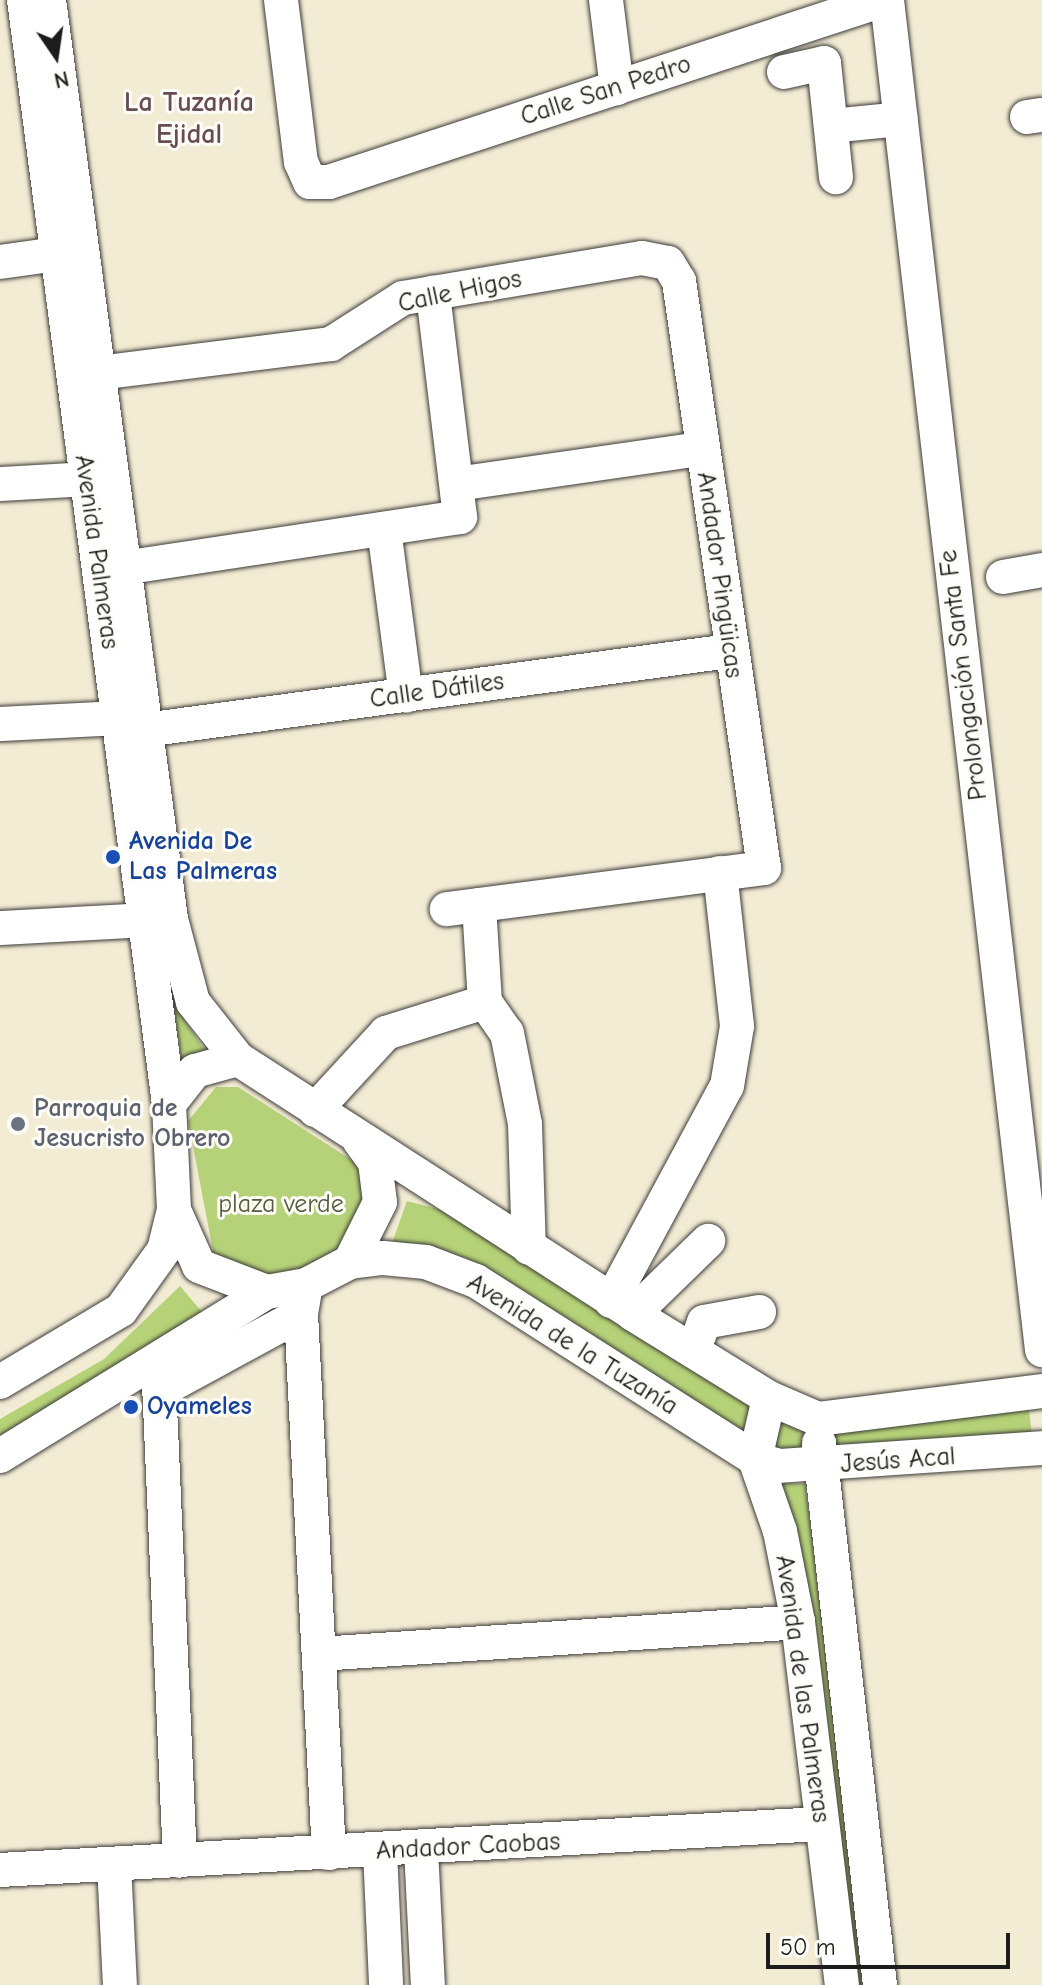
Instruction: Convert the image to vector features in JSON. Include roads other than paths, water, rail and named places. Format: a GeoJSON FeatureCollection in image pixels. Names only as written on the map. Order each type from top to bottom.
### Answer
{"type":"FeatureCollection","features":[{"type":"Feature","properties":{"kind":"street","name":"Calle San Pedro"},"geometry":{"type":"LineString","coordinates":[[281,0],[301,162],[310,182],[329,182],[885,0]]}},
{"type":"Feature","properties":{"kind":"street"},"geometry":{"type":"LineString","coordinates":[[606,0],[617,88]]}},
{"type":"Feature","properties":{"kind":"street","name":"Prolongación Santa Fe"},"geometry":{"type":"LineString","coordinates":[[885,0],[1042,1350]]}},
{"type":"Feature","properties":{"kind":"street","name":"Avenida Palmeras"},"geometry":{"type":"LineString","coordinates":[[30,8],[57,254],[99,479],[158,920],[169,1104]]}},
{"type":"Feature","properties":{"kind":"street","name":"Avenida Palmeras"},"geometry":{"type":"LineString","coordinates":[[30,8],[98,373],[99,479],[123,568],[131,724]]}},
{"type":"Feature","properties":{"kind":"street"},"geometry":{"type":"LineString","coordinates":[[784,72],[824,63],[836,177]]}},
{"type":"Feature","properties":{"kind":"street"},"geometry":{"type":"LineString","coordinates":[[831,126],[901,119]]}},
{"type":"Feature","properties":{"kind":"street"},"geometry":{"type":"LineString","coordinates":[[0,262],[57,254]]}},
{"type":"Feature","properties":{"kind":"street","name":"Calle Higos"},"geometry":{"type":"LineString","coordinates":[[98,373],[331,344],[403,298],[642,258],[668,263],[679,281]]}},
{"type":"Feature","properties":{"kind":"street","name":"Andador Pingüicas"},"geometry":{"type":"LineString","coordinates":[[679,281],[729,651],[764,868],[720,873]]}},
{"type":"Feature","properties":{"kind":"street"},"geometry":{"type":"LineString","coordinates":[[433,293],[458,501]]}},
{"type":"Feature","properties":{"kind":"street"},"geometry":{"type":"LineString","coordinates":[[123,568],[384,529],[458,501],[701,449]]}},
{"type":"Feature","properties":{"kind":"street"},"geometry":{"type":"LineString","coordinates":[[0,484],[99,479]]}},
{"type":"Feature","properties":{"kind":"street"},"geometry":{"type":"LineString","coordinates":[[384,529],[406,696]]}},
{"type":"Feature","properties":{"kind":"street"},"geometry":{"type":"LineString","coordinates":[[1003,577],[1042,570]]}},
{"type":"Feature","properties":{"kind":"street","name":"Calle Dátiles"},"geometry":{"type":"LineString","coordinates":[[0,724],[131,724],[406,696],[729,651]]}},
{"type":"Feature","properties":{"kind":"street"},"geometry":{"type":"LineString","coordinates":[[529,1248],[525,1124],[507,1033],[485,1002],[463,907],[720,873],[737,1026],[727,1086],[622,1307]]}},
{"type":"Feature","properties":{"kind":"street"},"geometry":{"type":"LineString","coordinates":[[0,928],[158,920]]}},
{"type":"Feature","properties":{"kind":"street","name":"Avenida Palmeras"},"geometry":{"type":"LineString","coordinates":[[158,920],[193,1002],[238,1059]]}},
{"type":"Feature","properties":{"kind":"street"},"geometry":{"type":"LineString","coordinates":[[315,1110],[386,1033],[485,1002]]}},
{"type":"Feature","properties":{"kind":"street"},"geometry":{"type":"LineString","coordinates":[[0,1382],[121,1310],[164,1250],[174,1210],[169,1104],[195,1071],[238,1059],[622,1307],[769,1398],[818,1419]]}},
{"type":"Feature","properties":{"kind":"street"},"geometry":{"type":"LineString","coordinates":[[350,1262],[380,1202],[375,1162],[358,1138]]}},
{"type":"Feature","properties":{"kind":"street"},"geometry":{"type":"LineString","coordinates":[[174,1210],[199,1266],[267,1292]]}},
{"type":"Feature","properties":{"kind":"street"},"geometry":{"type":"LineString","coordinates":[[622,1307],[708,1241]]}},
{"type":"Feature","properties":{"kind":"street","name":"Avenida de la Tuzanía"},"geometry":{"type":"LineString","coordinates":[[0,1456],[161,1375],[267,1292],[304,1299],[350,1262],[426,1262],[476,1281],[755,1459]]}},
{"type":"Feature","properties":{"kind":"street"},"geometry":{"type":"LineString","coordinates":[[180,1861],[161,1375],[304,1299],[329,1853]]}},
{"type":"Feature","properties":{"kind":"street"},"geometry":{"type":"LineString","coordinates":[[693,1351],[704,1322],[759,1312]]}},
{"type":"Feature","properties":{"kind":"street","name":"Jesús Acal"},"geometry":{"type":"LineString","coordinates":[[818,1419],[1042,1391]]}},
{"type":"Feature","properties":{"kind":"street"},"geometry":{"type":"LineString","coordinates":[[755,1459],[769,1398]]}},
{"type":"Feature","properties":{"kind":"street","name":"Avenida de las Palmeras"},"geometry":{"type":"LineString","coordinates":[[818,1419],[820,1466],[880,1985]]}},
{"type":"Feature","properties":{"kind":"street","name":"Jesús Acal"},"geometry":{"type":"LineString","coordinates":[[755,1459],[820,1466],[1042,1448]]}},
{"type":"Feature","properties":{"kind":"street","name":"Avenida de las Palmeras"},"geometry":{"type":"LineString","coordinates":[[755,1459],[780,1531],[798,1622],[842,1985]]}},
{"type":"Feature","properties":{"kind":"street"},"geometry":{"type":"LineString","coordinates":[[319,1654],[798,1622]]}},
{"type":"Feature","properties":{"kind":"street","name":"Andador Caobas"},"geometry":{"type":"LineString","coordinates":[[0,1870],[757,1832],[821,1824]]}},
{"type":"Feature","properties":{"kind":"street"},"geometry":{"type":"LineString","coordinates":[[421,1849],[428,1985]]}},
{"type":"Feature","properties":{"kind":"street"},"geometry":{"type":"LineString","coordinates":[[380,1851],[386,1985]]}},
{"type":"Feature","properties":{"kind":"street"},"geometry":{"type":"LineString","coordinates":[[114,1864],[120,1985]]}},
{"type":"Feature","properties":{"kind":"place","name":"Avenida De Las Palmeras"},"geometry":{"type":"Point","coordinates":[113,857]}},
{"type":"Feature","properties":{"kind":"place","name":"Parroquia de Jesucristo Obrero"},"geometry":{"type":"Point","coordinates":[18,1124]}},
{"type":"Feature","properties":{"kind":"place","name":"Oyameles"},"geometry":{"type":"Point","coordinates":[131,1407]}},
{"type":"Feature","properties":{"kind":"district","name":"La Tuzanía Ejidal"},"geometry":{"type":"Point","coordinates":[189,118]}},
{"type":"Feature","properties":{"kind":"park label","name":"plaza verde"},"geometry":{"type":"Point","coordinates":[281,1205]}}]}
